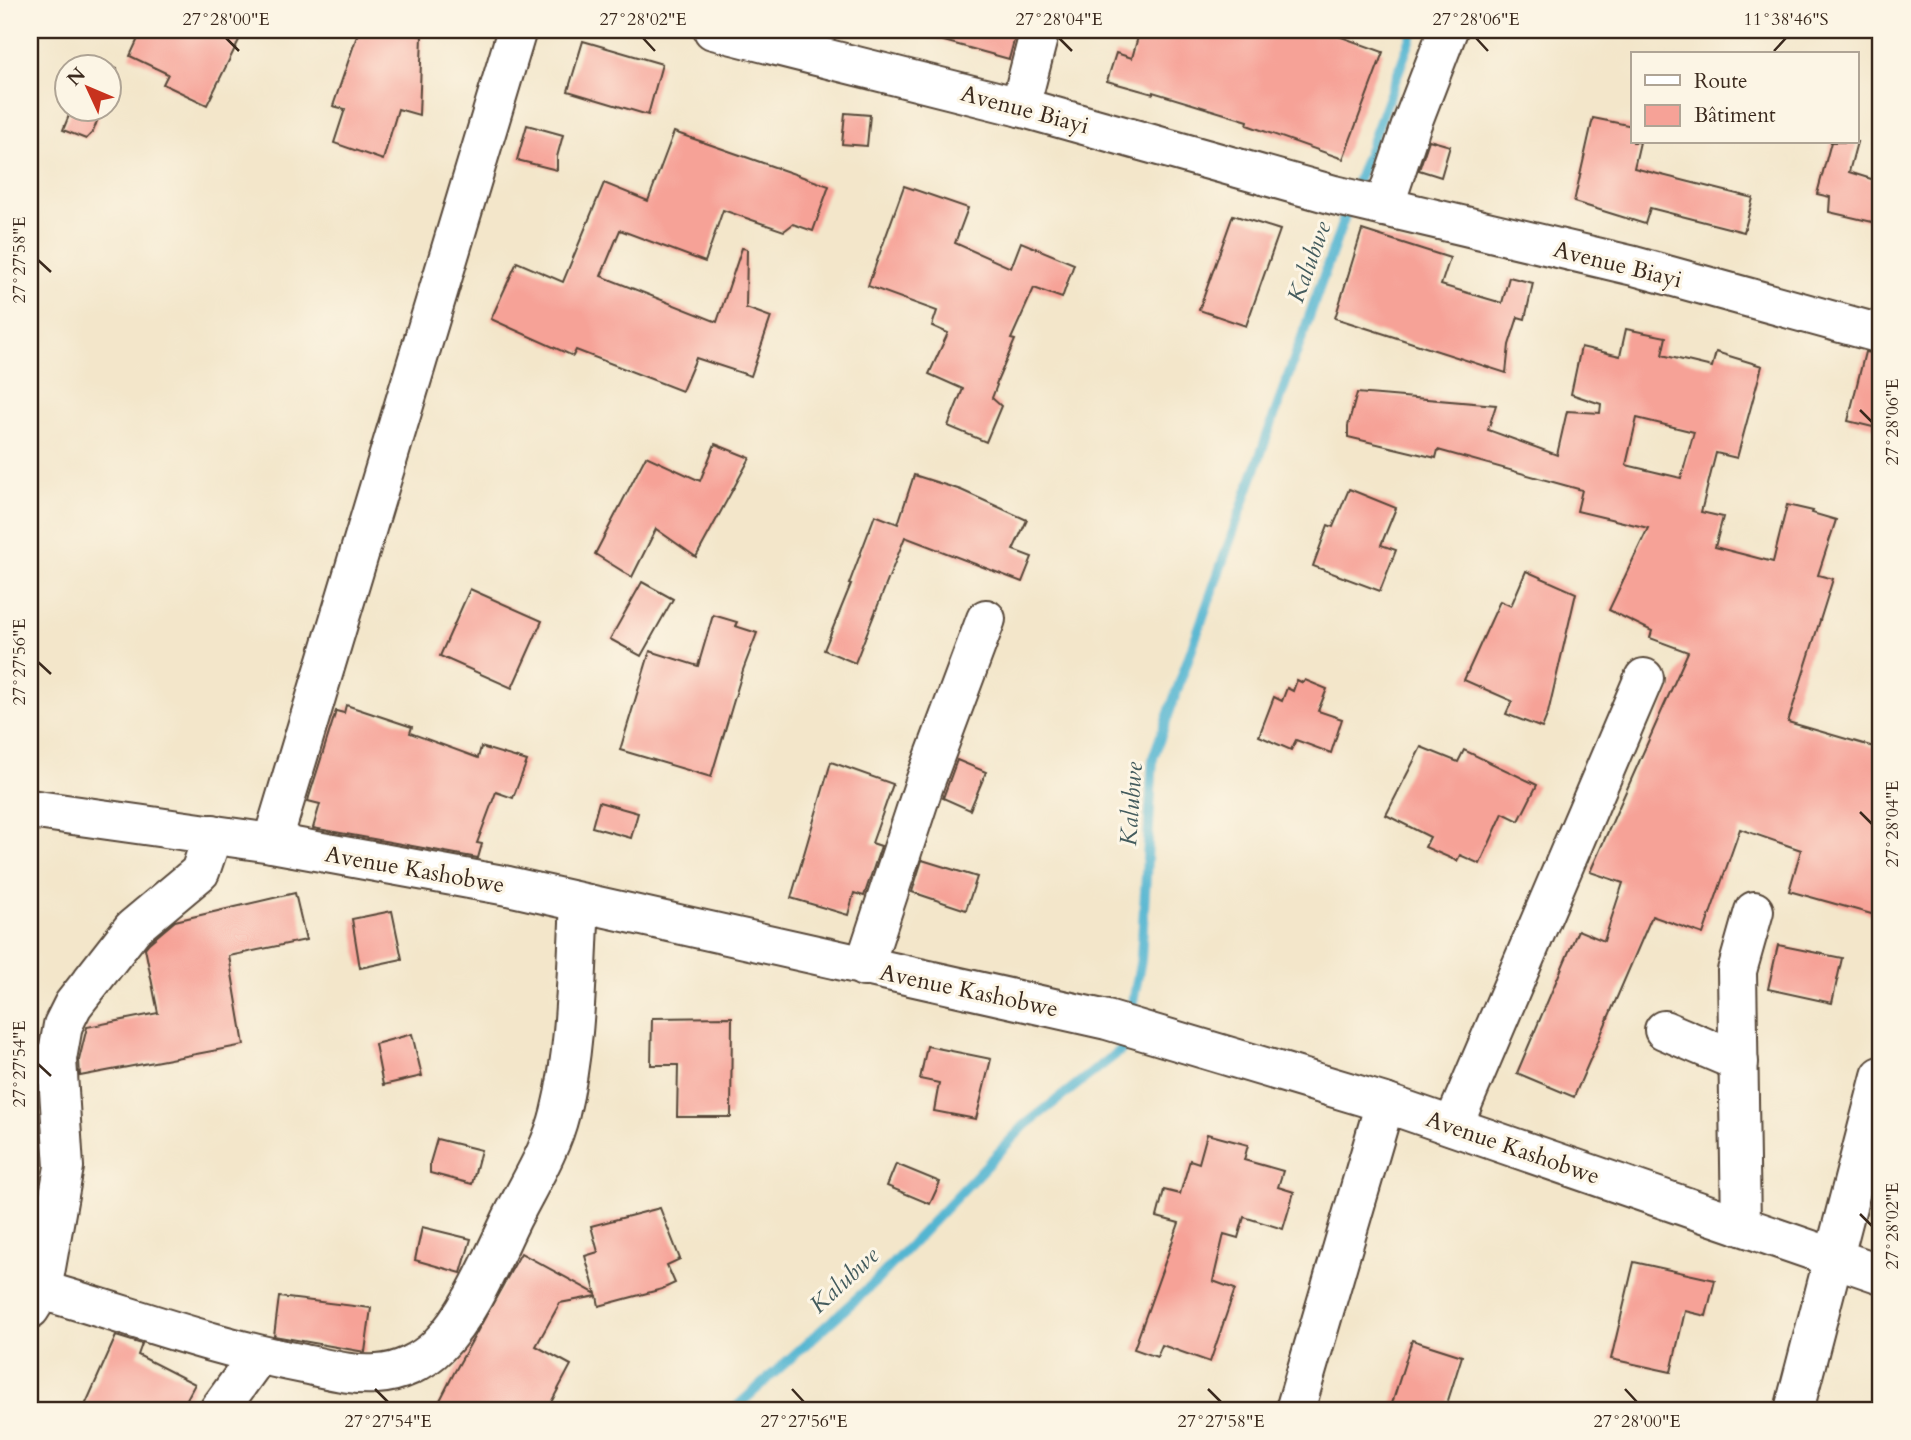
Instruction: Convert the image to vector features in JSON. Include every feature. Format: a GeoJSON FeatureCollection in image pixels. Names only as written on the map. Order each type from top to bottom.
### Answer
{"type":"FeatureCollection","features":[{"type":"Feature","properties":{"kind":"street"},"geometry":{"type":"LineString","coordinates":[[272,843],[517,30]]}},
{"type":"Feature","properties":{"kind":"street","name":"Avenue Biayi"},"geometry":{"type":"LineString","coordinates":[[713,30],[1020,107],[1357,200],[1634,267],[1881,334]]}},
{"type":"Feature","properties":{"kind":"street"},"geometry":{"type":"LineString","coordinates":[[1020,107],[1040,30]]}},
{"type":"Feature","properties":{"kind":"street"},"geometry":{"type":"LineString","coordinates":[[1357,200],[1411,126],[1448,30]]}},
{"type":"Feature","properties":{"kind":"street"},"geometry":{"type":"LineString","coordinates":[[864,967],[925,782],[986,619]]}},
{"type":"Feature","properties":{"kind":"street"},"geometry":{"type":"LineString","coordinates":[[1453,1126],[1644,678]]}},
{"type":"Feature","properties":{"kind":"street","name":"Avenue Kashobwe"},"geometry":{"type":"LineString","coordinates":[[30,808],[272,843],[508,886],[1122,1025],[1385,1103],[1881,1274]]}},
{"type":"Feature","properties":{"kind":"street"},"geometry":{"type":"LineString","coordinates":[[213,835],[200,872],[133,928],[73,1005],[63,1025],[57,1059],[64,1167],[34,1295],[258,1356],[357,1374],[379,1374],[420,1360],[439,1346],[459,1318],[548,1147],[560,1114],[573,1038],[580,903]]}},
{"type":"Feature","properties":{"kind":"street"},"geometry":{"type":"LineString","coordinates":[[1741,1226],[1737,971],[1754,911]]}},
{"type":"Feature","properties":{"kind":"street"},"geometry":{"type":"LineString","coordinates":[[1664,1030],[1740,1062]]}},
{"type":"Feature","properties":{"kind":"street"},"geometry":{"type":"LineString","coordinates":[[1794,1410],[1881,1076]]}},
{"type":"Feature","properties":{"kind":"street"},"geometry":{"type":"LineString","coordinates":[[1295,1410],[1385,1103]]}},
{"type":"Feature","properties":{"kind":"street"},"geometry":{"type":"LineString","coordinates":[[219,1410],[258,1356]]}},
{"type":"Feature","properties":{"kind":"building"},"geometry":{"type":"Polygon","coordinates":[[[142,30],[244,30],[207,105],[163,84],[168,74],[130,56],[142,30]]]}},
{"type":"Feature","properties":{"kind":"building"},"geometry":{"type":"Polygon","coordinates":[[[359,30],[391,30],[422,36],[419,115],[398,109],[383,160],[334,143],[345,109],[333,106],[359,30]]]}},
{"type":"Feature","properties":{"kind":"building"},"geometry":{"type":"Polygon","coordinates":[[[934,30],[1017,30],[1009,59],[933,38],[934,30]]]}},
{"type":"Feature","properties":{"kind":"building"},"geometry":{"type":"Polygon","coordinates":[[[1140,30],[1322,30],[1383,52],[1343,159],[1247,125],[1248,121],[1107,81],[1116,53],[1132,58],[1140,30]]]}},
{"type":"Feature","properties":{"kind":"building"},"geometry":{"type":"Polygon","coordinates":[[[583,41],[662,64],[648,115],[568,91],[583,41]]]}},
{"type":"Feature","properties":{"kind":"building"},"geometry":{"type":"Polygon","coordinates":[[[845,113],[870,115],[867,146],[842,144],[845,113]]]}},
{"type":"Feature","properties":{"kind":"building"},"geometry":{"type":"Polygon","coordinates":[[[1593,118],[1631,126],[1631,144],[1640,144],[1634,168],[1753,198],[1744,232],[1650,208],[1645,224],[1574,202],[1593,118]]]}},
{"type":"Feature","properties":{"kind":"building"},"geometry":{"type":"Polygon","coordinates":[[[66,122],[97,122],[93,132],[86,139],[63,130],[66,122]]]}},
{"type":"Feature","properties":{"kind":"building"},"geometry":{"type":"Polygon","coordinates":[[[527,125],[563,135],[557,157],[557,170],[517,160],[527,125]]]}},
{"type":"Feature","properties":{"kind":"building"},"geometry":{"type":"Polygon","coordinates":[[[674,132],[829,186],[813,231],[793,224],[784,231],[723,210],[705,262],[620,230],[601,276],[717,322],[742,248],[747,249],[746,308],[771,317],[751,376],[696,358],[682,391],[576,350],[573,356],[491,319],[517,262],[563,282],[604,183],[648,201],[674,132]]]}},
{"type":"Feature","properties":{"kind":"building"},"geometry":{"type":"Polygon","coordinates":[[[1429,140],[1450,146],[1441,177],[1419,170],[1429,140]]]}},
{"type":"Feature","properties":{"kind":"building"},"geometry":{"type":"Polygon","coordinates":[[[1830,144],[1856,144],[1849,172],[1881,182],[1881,224],[1829,212],[1830,197],[1817,194],[1830,144]]]}},
{"type":"Feature","properties":{"kind":"building"},"geometry":{"type":"Polygon","coordinates":[[[904,186],[968,208],[955,243],[1011,268],[1021,242],[1074,264],[1062,298],[1034,288],[1011,339],[1015,340],[996,384],[992,398],[1001,406],[986,442],[948,426],[963,389],[929,374],[948,333],[932,326],[937,311],[868,286],[904,186]]]}},
{"type":"Feature","properties":{"kind":"building"},"geometry":{"type":"Polygon","coordinates":[[[1233,215],[1280,230],[1246,326],[1199,310],[1233,215]]]}},
{"type":"Feature","properties":{"kind":"building"},"geometry":{"type":"Polygon","coordinates":[[[1362,230],[1450,258],[1441,285],[1502,303],[1509,277],[1533,283],[1525,319],[1518,317],[1509,345],[1506,373],[1335,318],[1362,230]]]}},
{"type":"Feature","properties":{"kind":"building"},"geometry":{"type":"Polygon","coordinates":[[[1626,329],[1666,337],[1662,355],[1712,367],[1716,352],[1762,366],[1737,458],[1716,453],[1701,512],[1723,517],[1715,547],[1773,562],[1787,505],[1836,520],[1818,575],[1833,579],[1788,722],[1881,749],[1881,891],[1875,915],[1789,891],[1801,850],[1740,829],[1703,934],[1652,916],[1574,1097],[1517,1073],[1578,930],[1604,941],[1623,883],[1590,872],[1688,652],[1650,638],[1652,631],[1609,610],[1648,528],[1577,511],[1582,490],[1438,450],[1436,458],[1348,437],[1348,426],[1357,393],[1496,405],[1488,430],[1557,455],[1567,411],[1600,413],[1601,404],[1571,394],[1581,347],[1620,356],[1626,329]],[[1637,418],[1626,465],[1681,478],[1694,432],[1637,418]]]}},
{"type":"Feature","properties":{"kind":"building"},"geometry":{"type":"Polygon","coordinates":[[[1865,352],[1881,355],[1881,429],[1848,421],[1865,352]]]}},
{"type":"Feature","properties":{"kind":"building"},"geometry":{"type":"Polygon","coordinates":[[[715,444],[750,458],[696,557],[656,529],[632,577],[595,554],[646,456],[700,481],[715,444]]]}},
{"type":"Feature","properties":{"kind":"building"},"geometry":{"type":"Polygon","coordinates":[[[914,475],[961,490],[1027,520],[1013,550],[1032,557],[1022,582],[905,537],[855,663],[824,650],[875,515],[898,524],[914,475]]]}},
{"type":"Feature","properties":{"kind":"building"},"geometry":{"type":"Polygon","coordinates":[[[1349,489],[1396,508],[1381,545],[1396,550],[1380,591],[1313,566],[1328,525],[1333,527],[1349,489]]]}},
{"type":"Feature","properties":{"kind":"building"},"geometry":{"type":"Polygon","coordinates":[[[1526,571],[1576,593],[1548,713],[1542,728],[1506,714],[1512,701],[1464,680],[1500,601],[1511,606],[1526,571]]]}},
{"type":"Feature","properties":{"kind":"building"},"geometry":{"type":"Polygon","coordinates":[[[642,582],[673,599],[641,656],[610,639],[642,582]]]}},
{"type":"Feature","properties":{"kind":"building"},"geometry":{"type":"Polygon","coordinates":[[[470,589],[542,621],[512,688],[440,656],[470,589]]]}},
{"type":"Feature","properties":{"kind":"building"},"geometry":{"type":"Polygon","coordinates":[[[713,615],[737,622],[735,626],[757,633],[711,777],[620,750],[650,651],[698,666],[713,615]]]}},
{"type":"Feature","properties":{"kind":"building"},"geometry":{"type":"Polygon","coordinates":[[[1297,680],[1303,683],[1305,680],[1327,689],[1318,711],[1342,719],[1331,753],[1296,740],[1291,750],[1259,736],[1274,697],[1282,701],[1287,688],[1293,691],[1297,680]]]}},
{"type":"Feature","properties":{"kind":"building"},"geometry":{"type":"Polygon","coordinates":[[[346,705],[412,727],[410,733],[478,758],[481,747],[527,761],[513,798],[496,792],[477,843],[482,844],[478,858],[313,828],[320,804],[308,801],[309,797],[336,711],[344,713],[346,705]]]}},
{"type":"Feature","properties":{"kind":"building"},"geometry":{"type":"Polygon","coordinates":[[[1421,747],[1458,762],[1464,750],[1537,785],[1519,821],[1503,813],[1480,864],[1460,855],[1457,861],[1425,847],[1430,837],[1386,815],[1421,747]]]}},
{"type":"Feature","properties":{"kind":"building"},"geometry":{"type":"Polygon","coordinates":[[[957,760],[986,772],[970,810],[943,798],[957,760]]]}},
{"type":"Feature","properties":{"kind":"building"},"geometry":{"type":"Polygon","coordinates":[[[831,762],[893,784],[872,843],[881,846],[864,896],[854,893],[848,915],[791,898],[831,762]]]}},
{"type":"Feature","properties":{"kind":"building"},"geometry":{"type":"Polygon","coordinates":[[[599,802],[638,813],[631,838],[592,827],[599,802]]]}},
{"type":"Feature","properties":{"kind":"building"},"geometry":{"type":"Polygon","coordinates":[[[922,860],[977,877],[966,910],[912,892],[922,860]]]}},
{"type":"Feature","properties":{"kind":"building"},"geometry":{"type":"Polygon","coordinates":[[[295,893],[306,940],[229,956],[244,1045],[80,1076],[79,1060],[87,1027],[158,1013],[145,948],[149,943],[175,921],[295,893]]]}},
{"type":"Feature","properties":{"kind":"building"},"geometry":{"type":"Polygon","coordinates":[[[392,911],[402,959],[360,968],[352,919],[392,911]]]}},
{"type":"Feature","properties":{"kind":"building"},"geometry":{"type":"Polygon","coordinates":[[[1778,945],[1842,958],[1832,1003],[1768,989],[1778,945]]]}},
{"type":"Feature","properties":{"kind":"building"},"geometry":{"type":"Polygon","coordinates":[[[732,1017],[731,1117],[677,1117],[678,1065],[651,1065],[652,1018],[732,1017]]]}},
{"type":"Feature","properties":{"kind":"building"},"geometry":{"type":"Polygon","coordinates":[[[412,1034],[422,1076],[383,1085],[375,1044],[412,1034]]]}},
{"type":"Feature","properties":{"kind":"building"},"geometry":{"type":"Polygon","coordinates":[[[927,1046],[991,1059],[976,1119],[934,1111],[939,1083],[920,1079],[927,1046]]]}},
{"type":"Feature","properties":{"kind":"building"},"geometry":{"type":"Polygon","coordinates":[[[1207,1134],[1248,1145],[1244,1160],[1283,1171],[1278,1187],[1294,1192],[1283,1229],[1244,1217],[1238,1238],[1224,1234],[1213,1281],[1235,1289],[1210,1362],[1162,1345],[1157,1357],[1134,1349],[1179,1223],[1157,1217],[1164,1190],[1180,1194],[1190,1160],[1199,1163],[1207,1134]]]}},
{"type":"Feature","properties":{"kind":"building"},"geometry":{"type":"Polygon","coordinates":[[[437,1139],[481,1150],[472,1184],[430,1173],[437,1139]]]}},
{"type":"Feature","properties":{"kind":"building"},"geometry":{"type":"Polygon","coordinates":[[[896,1164],[940,1182],[930,1204],[887,1186],[896,1164]]]}},
{"type":"Feature","properties":{"kind":"building"},"geometry":{"type":"Polygon","coordinates":[[[660,1208],[680,1259],[667,1265],[675,1283],[599,1306],[597,1296],[560,1303],[536,1346],[571,1365],[547,1410],[435,1410],[521,1253],[596,1294],[585,1256],[598,1252],[591,1226],[660,1208]]]}},
{"type":"Feature","properties":{"kind":"building"},"geometry":{"type":"Polygon","coordinates":[[[422,1227],[471,1239],[461,1273],[415,1260],[422,1227]]]}},
{"type":"Feature","properties":{"kind":"building"},"geometry":{"type":"Polygon","coordinates":[[[1634,1262],[1715,1280],[1706,1316],[1685,1311],[1671,1372],[1611,1359],[1634,1262]]]}},
{"type":"Feature","properties":{"kind":"building"},"geometry":{"type":"Polygon","coordinates":[[[279,1297],[371,1308],[365,1352],[274,1336],[279,1297]]]}},
{"type":"Feature","properties":{"kind":"building"},"geometry":{"type":"Polygon","coordinates":[[[116,1336],[142,1344],[138,1355],[195,1384],[181,1410],[83,1410],[116,1336]]]}},
{"type":"Feature","properties":{"kind":"building"},"geometry":{"type":"Polygon","coordinates":[[[1412,1340],[1462,1356],[1445,1410],[1390,1410],[1412,1340]]]}},
{"type":"Feature","properties":{"kind":"waterway","name":"Kalubwe"},"geometry":{"type":"LineString","coordinates":[[1353,193],[1414,30]]}},
{"type":"Feature","properties":{"kind":"waterway","name":"Kalubwe"},"geometry":{"type":"LineString","coordinates":[[1130,1019],[1141,959],[1153,758],[1348,207]]}},
{"type":"Feature","properties":{"kind":"waterway","name":"Kalubwe"},"geometry":{"type":"LineString","coordinates":[[733,1410],[876,1281],[1025,1125],[1125,1047],[1127,1033]]}}]}
